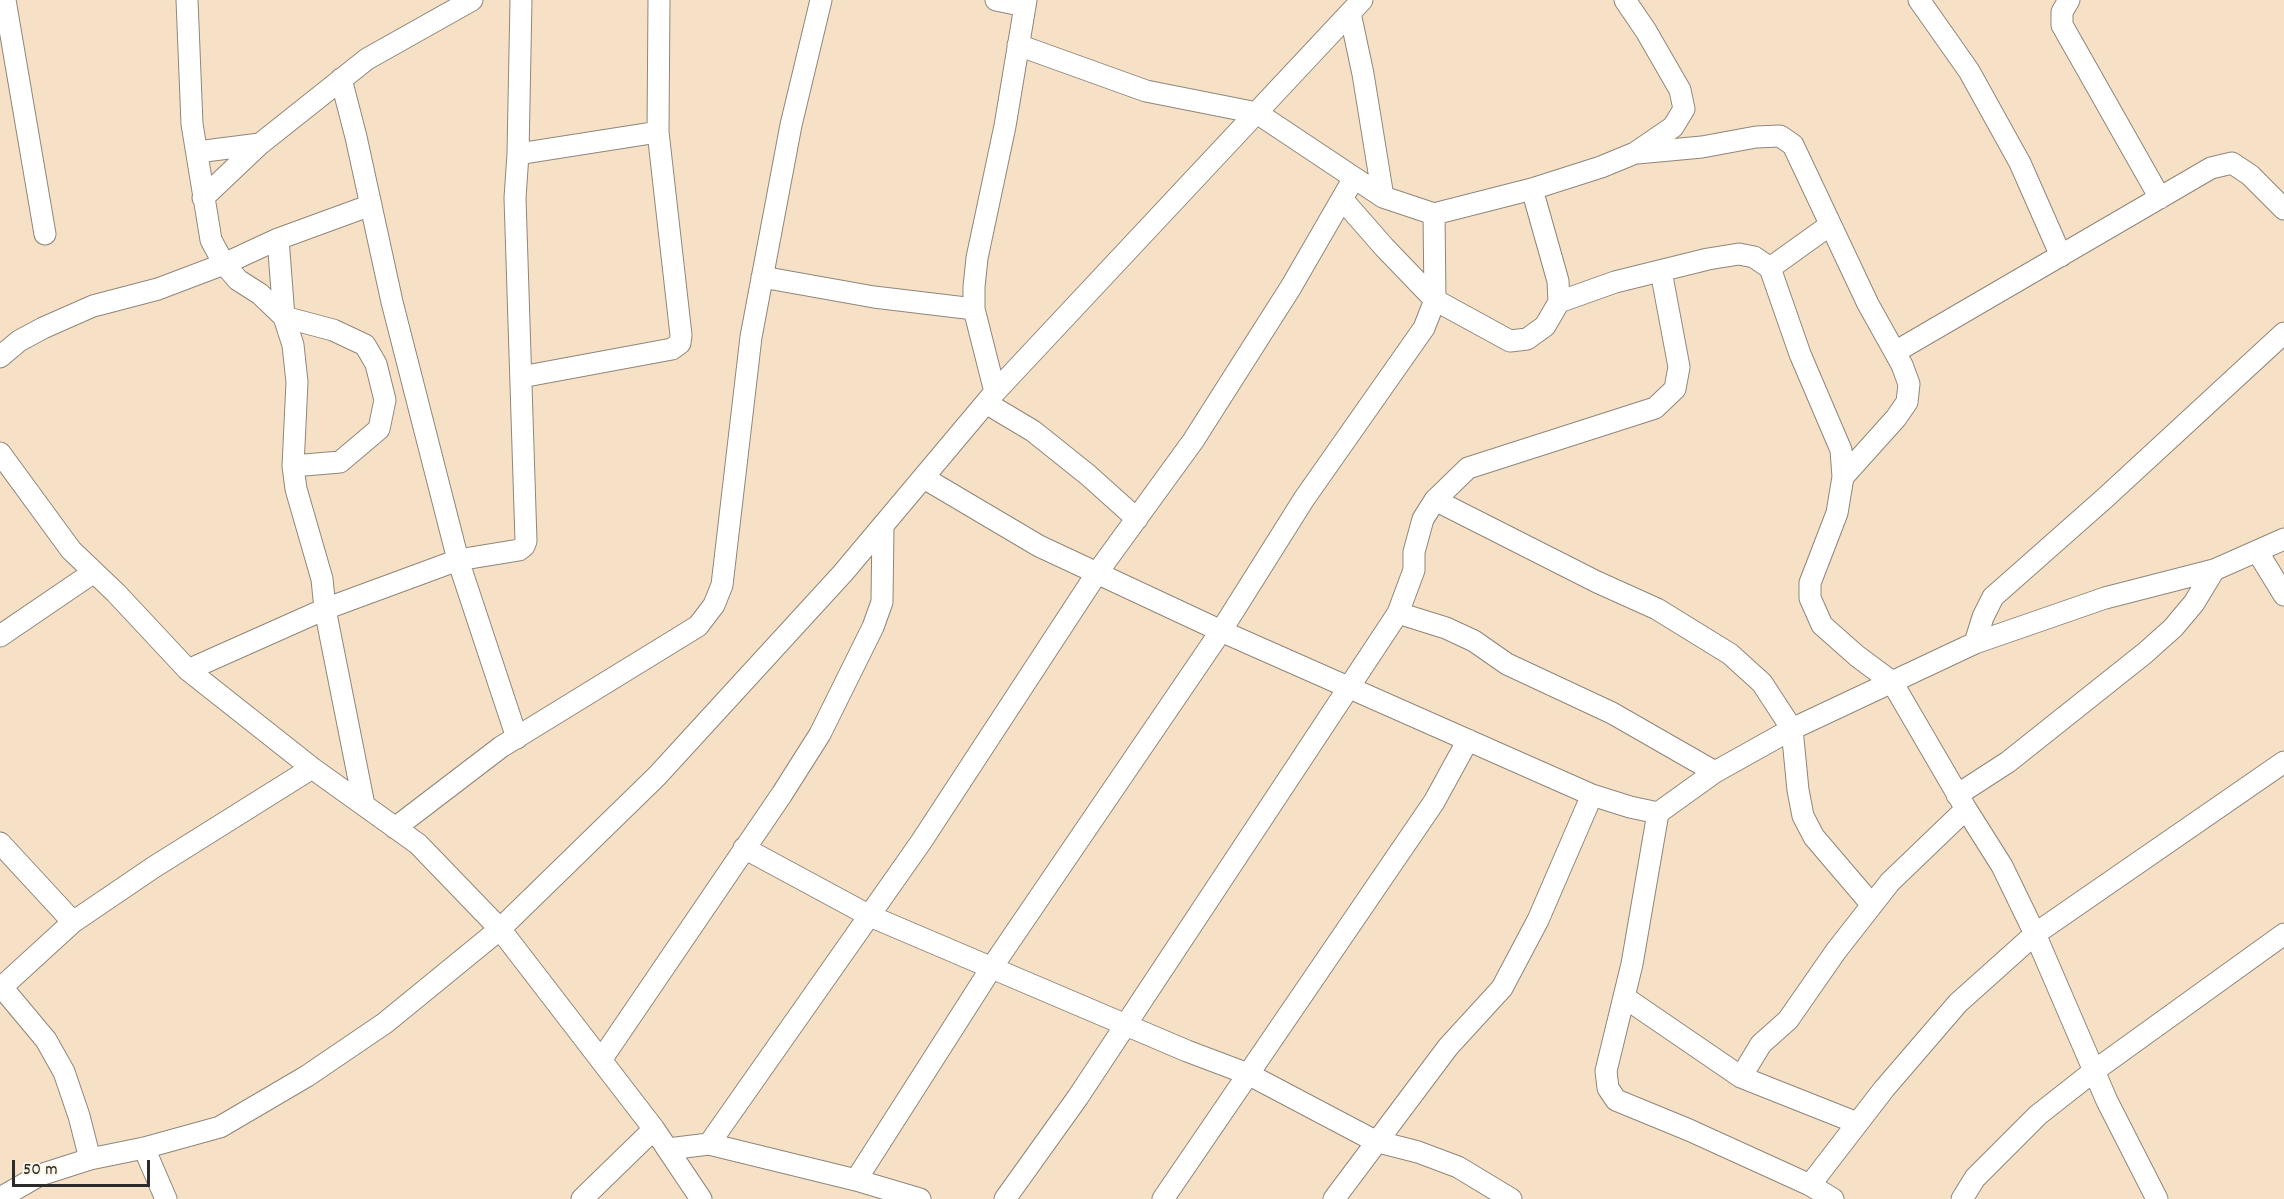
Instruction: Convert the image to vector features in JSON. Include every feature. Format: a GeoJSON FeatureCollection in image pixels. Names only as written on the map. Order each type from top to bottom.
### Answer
{"type":"FeatureCollection","features":[{"type":"Feature","properties":{"kind":"street"},"geometry":{"type":"LineString","coordinates":[[5,0],[45,234]]}},
{"type":"Feature","properties":{"kind":"street"},"geometry":{"type":"LineString","coordinates":[[187,0],[192,124],[211,240],[224,264],[238,280],[260,294],[284,317],[333,330],[365,345],[376,364],[385,400],[379,429],[340,462],[293,466]]}},
{"type":"Feature","properties":{"kind":"street"},"geometry":{"type":"LineString","coordinates":[[203,198],[260,144],[367,59],[472,0]]}},
{"type":"Feature","properties":{"kind":"street"},"geometry":{"type":"LineString","coordinates":[[188,670],[325,609],[458,560],[519,550],[524,546],[526,541],[515,198],[519,154],[521,0]]}},
{"type":"Feature","properties":{"kind":"street"},"geometry":{"type":"LineString","coordinates":[[521,378],[672,349],[680,343],[681,335],[658,132],[659,0]]}},
{"type":"Feature","properties":{"kind":"street"},"geometry":{"type":"LineString","coordinates":[[395,828],[501,747],[698,626],[714,605],[722,585],[751,337],[791,125],[821,0]]}},
{"type":"Feature","properties":{"kind":"street"},"geometry":{"type":"LineString","coordinates":[[996,0],[1025,3],[1005,126],[977,258],[974,309],[990,397],[1088,475],[1137,519]]}},
{"type":"Feature","properties":{"kind":"street"},"geometry":{"type":"LineString","coordinates":[[1018,45],[1146,91],[1257,113],[1383,197],[1434,214],[1532,189],[1601,167],[1635,153],[1673,127],[1684,109],[1680,90],[1625,0]]}},
{"type":"Feature","properties":{"kind":"street"},"geometry":{"type":"LineString","coordinates":[[1919,0],[1968,71],[2014,153],[2061,256]]}},
{"type":"Feature","properties":{"kind":"street"},"geometry":{"type":"LineString","coordinates":[[2069,0],[2062,12],[2062,25],[2160,198]]}},
{"type":"Feature","properties":{"kind":"street"},"geometry":{"type":"LineString","coordinates":[[4,1197],[40,1174],[90,1159],[144,1148],[220,1127],[308,1076],[385,1023],[500,929],[657,776],[835,581],[990,397],[1356,7]]}},
{"type":"Feature","properties":{"kind":"street"},"geometry":{"type":"LineString","coordinates":[[1356,7],[1363,74],[1383,197]]}},
{"type":"Feature","properties":{"kind":"street"},"geometry":{"type":"LineString","coordinates":[[340,79],[356,137],[394,313],[458,560],[517,738]]}},
{"type":"Feature","properties":{"kind":"street"},"geometry":{"type":"LineString","coordinates":[[519,154],[658,132]]}},
{"type":"Feature","properties":{"kind":"street"},"geometry":{"type":"LineString","coordinates":[[1635,153],[1702,147],[1756,137],[1780,136],[1793,145],[1868,304],[1902,365],[1909,384],[1907,402],[1896,418],[1844,477]]}},
{"type":"Feature","properties":{"kind":"street"},"geometry":{"type":"LineString","coordinates":[[197,152],[260,144]]}},
{"type":"Feature","properties":{"kind":"street"},"geometry":{"type":"LineString","coordinates":[[1895,352],[2211,168],[2232,163],[2250,175],[2284,209]]}},
{"type":"Feature","properties":{"kind":"street"},"geometry":{"type":"LineString","coordinates":[[709,1144],[921,842],[1097,573],[1193,441],[1291,287],[1354,178]]}},
{"type":"Feature","properties":{"kind":"street"},"geometry":{"type":"LineString","coordinates":[[1342,199],[1384,248],[1435,300],[1510,341],[1527,339],[1545,326],[1559,302],[1558,281],[1532,189]]}},
{"type":"Feature","properties":{"kind":"street"},"geometry":{"type":"LineString","coordinates":[[0,357],[20,341],[93,306],[158,289],[224,264],[278,239],[371,206]]}},
{"type":"Feature","properties":{"kind":"street"},"geometry":{"type":"LineString","coordinates":[[856,1179],[992,967],[1221,631],[1304,499],[1424,328],[1435,300],[1434,214]]}},
{"type":"Feature","properties":{"kind":"street"},"geometry":{"type":"LineString","coordinates":[[1770,268],[1830,225]]}},
{"type":"Feature","properties":{"kind":"street"},"geometry":{"type":"LineString","coordinates":[[278,239],[284,317],[293,345],[297,382],[293,466],[296,489],[322,579],[325,609],[364,805]]}},
{"type":"Feature","properties":{"kind":"street"},"geometry":{"type":"LineString","coordinates":[[1559,302],[1615,282],[1708,259],[1739,254],[1754,257],[1770,268],[1800,354],[1841,450],[1844,477],[1837,513],[1810,583],[1810,598],[1822,625],[1857,656],[1892,682],[1961,802],[2002,866],[2035,934],[2107,1101],[2157,1199]]}},
{"type":"Feature","properties":{"kind":"street"},"geometry":{"type":"LineString","coordinates":[[1005,1199],[1126,1024],[1398,613],[1414,570],[1414,552],[1423,519],[1435,500],[1468,468],[1655,408],[1675,389],[1679,367],[1661,271]]}},
{"type":"Feature","properties":{"kind":"street"},"geometry":{"type":"LineString","coordinates":[[762,277],[874,297],[974,309]]}},
{"type":"Feature","properties":{"kind":"street"},"geometry":{"type":"LineString","coordinates":[[1975,643],[1983,617],[1993,597],[2114,490],[2284,333]]}},
{"type":"Feature","properties":{"kind":"street"},"geometry":{"type":"LineString","coordinates":[[0,453],[71,550],[188,670],[312,768],[418,844],[500,929],[654,1129],[701,1199]]}},
{"type":"Feature","properties":{"kind":"street"},"geometry":{"type":"LineString","coordinates":[[924,478],[1039,546],[1221,631],[1592,795],[1658,813]]}},
{"type":"Feature","properties":{"kind":"street"},"geometry":{"type":"LineString","coordinates":[[1435,500],[1657,609],[1730,654],[1762,683],[1792,729],[1797,790],[1803,816],[1825,852],[1872,905]]}},
{"type":"Feature","properties":{"kind":"street"},"geometry":{"type":"LineString","coordinates":[[601,1060],[820,734],[873,627],[882,602],[883,525]]}},
{"type":"Feature","properties":{"kind":"street"},"geometry":{"type":"LineString","coordinates":[[1833,1199],[1810,1185],[1689,1130],[1616,1100],[1608,1088],[1606,1071],[1632,964],[1658,813],[1715,772],[1792,729],[1975,643],[2105,598],[2214,570],[2284,539]]}},
{"type":"Feature","properties":{"kind":"street"},"geometry":{"type":"LineString","coordinates":[[2257,551],[2284,595]]}},
{"type":"Feature","properties":{"kind":"street"},"geometry":{"type":"LineString","coordinates":[[1741,1077],[1761,1044],[1788,1020],[1836,951],[1890,882],[1961,802],[2173,628],[2194,603],[2214,570]]}},
{"type":"Feature","properties":{"kind":"street"},"geometry":{"type":"LineString","coordinates":[[0,636],[94,572]]}},
{"type":"Feature","properties":{"kind":"street"},"geometry":{"type":"LineString","coordinates":[[1398,613],[1446,628],[1474,641],[1507,664],[1612,713],[1715,772]]}},
{"type":"Feature","properties":{"kind":"street"},"geometry":{"type":"LineString","coordinates":[[1163,1199],[1434,802],[1468,740]]}},
{"type":"Feature","properties":{"kind":"street"},"geometry":{"type":"LineString","coordinates":[[1810,1185],[1884,1089],[1959,1003],[2035,934],[2284,762]]}},
{"type":"Feature","properties":{"kind":"street"},"geometry":{"type":"LineString","coordinates":[[90,1159],[64,1072],[46,1040],[1,985],[73,922],[154,867],[312,768]]}},
{"type":"Feature","properties":{"kind":"street"},"geometry":{"type":"LineString","coordinates":[[1334,1199],[1375,1141],[1448,1047],[1502,988],[1538,920],[1592,795]]}},
{"type":"Feature","properties":{"kind":"street"},"geometry":{"type":"LineString","coordinates":[[0,843],[73,922]]}},
{"type":"Feature","properties":{"kind":"street"},"geometry":{"type":"LineString","coordinates":[[744,848],[870,916],[1248,1074],[1375,1141],[1418,1152],[1458,1167],[1511,1199]]}},
{"type":"Feature","properties":{"kind":"street"},"geometry":{"type":"LineString","coordinates":[[1962,1199],[1975,1178],[2038,1115],[2094,1071],[2284,934]]}},
{"type":"Feature","properties":{"kind":"street"},"geometry":{"type":"LineString","coordinates":[[1624,997],[1741,1077],[1857,1124]]}},
{"type":"Feature","properties":{"kind":"street"},"geometry":{"type":"LineString","coordinates":[[582,1199],[654,1129]]}},
{"type":"Feature","properties":{"kind":"street"},"geometry":{"type":"LineString","coordinates":[[668,1149],[709,1144],[856,1179],[920,1199]]}},
{"type":"Feature","properties":{"kind":"street"},"geometry":{"type":"LineString","coordinates":[[144,1148],[166,1199]]}}]}
